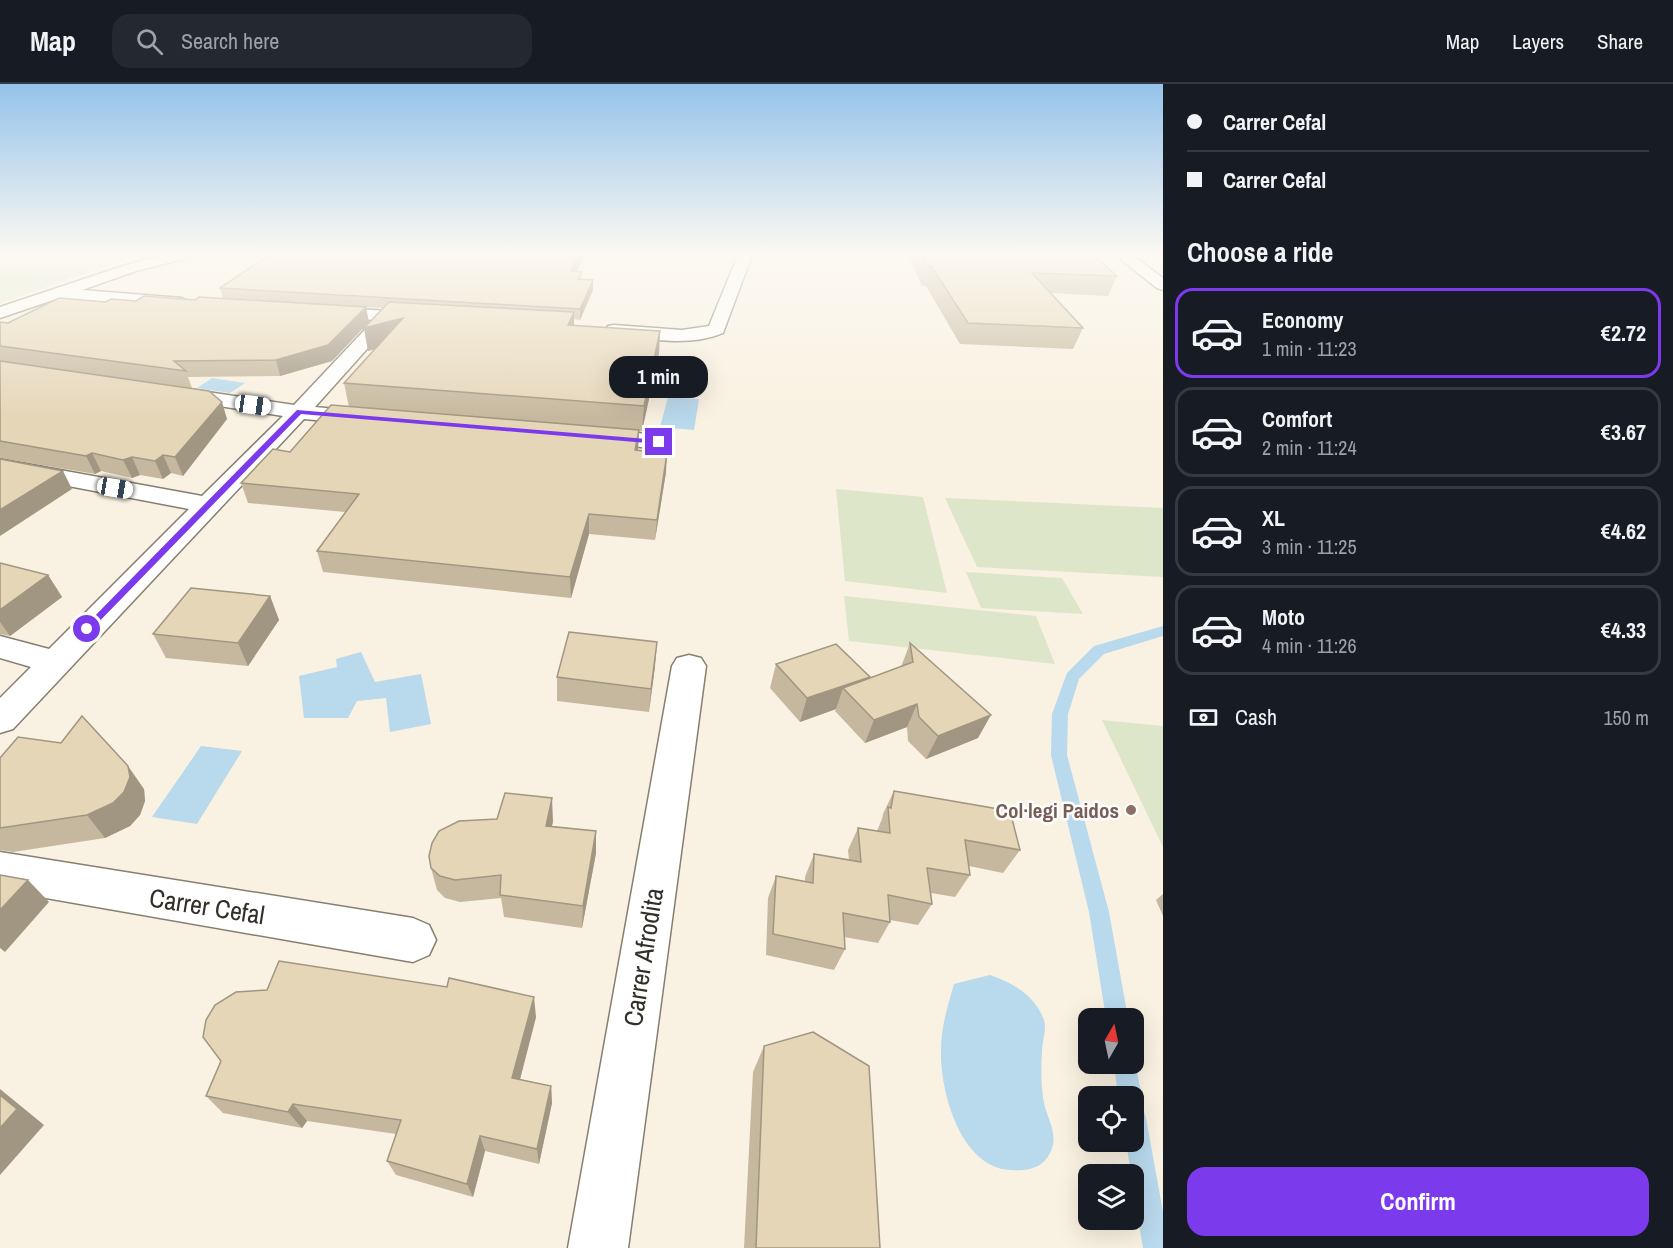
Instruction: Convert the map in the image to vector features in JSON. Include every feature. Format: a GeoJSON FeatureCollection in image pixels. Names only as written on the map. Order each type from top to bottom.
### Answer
{"type":"FeatureCollection","features":[{"type":"Feature","properties":{"kind":"street"},"geometry":{"type":"LineString","coordinates":[[598,329],[691,335],[717,329],[724,309]]}},
{"type":"Feature","properties":{"kind":"street"},"geometry":{"type":"LineString","coordinates":[[312,311],[436,319]]}},
{"type":"Feature","properties":{"kind":"street"},"geometry":{"type":"LineString","coordinates":[[0,720],[207,504],[299,412],[387,316]]}},
{"type":"Feature","properties":{"kind":"street"},"geometry":{"type":"LineString","coordinates":[[150,390],[299,412],[392,419]]}},
{"type":"Feature","properties":{"kind":"street"},"geometry":{"type":"LineString","coordinates":[[578,435],[659,442]]}},
{"type":"Feature","properties":{"kind":"street"},"geometry":{"type":"LineString","coordinates":[[0,466],[207,504]]}},
{"type":"Feature","properties":{"kind":"street"},"geometry":{"type":"LineString","coordinates":[[0,647],[55,662]]}},
{"type":"Feature","properties":{"kind":"street","name":"Carrer Afrodita"},"geometry":{"type":"LineString","coordinates":[[598,1248],[689,666]]}},
{"type":"Feature","properties":{"kind":"street","name":"Carrer Cefal"},"geometry":{"type":"LineString","coordinates":[[0,871],[413,940]]}},
{"type":"Feature","properties":{"kind":"green space"},"geometry":{"type":"Polygon","coordinates":[[[836,489],[923,497],[947,593],[845,581],[836,489]]]}},
{"type":"Feature","properties":{"kind":"green space"},"geometry":{"type":"Polygon","coordinates":[[[945,498],[1163,508],[1163,577],[977,567],[945,498]]]}},
{"type":"Feature","properties":{"kind":"green space"},"geometry":{"type":"Polygon","coordinates":[[[966,572],[1062,578],[1083,614],[981,608],[966,572]]]}},
{"type":"Feature","properties":{"kind":"green space"},"geometry":{"type":"Polygon","coordinates":[[[844,596],[1036,616],[1055,664],[849,641],[844,596]]]}},
{"type":"Feature","properties":{"kind":"green space"},"geometry":{"type":"Polygon","coordinates":[[[1102,720],[1163,726],[1163,847],[1102,720]]]}},
{"type":"Feature","properties":{"kind":"water"},"geometry":{"type":"Polygon","coordinates":[[[212,378],[245,383],[230,393],[197,388],[212,378]]]}},
{"type":"Feature","properties":{"kind":"water"},"geometry":{"type":"Polygon","coordinates":[[[668,397],[699,399],[694,430],[660,427],[668,397]]]}},
{"type":"Feature","properties":{"kind":"water"},"geometry":{"type":"Polygon","coordinates":[[[361,652],[375,682],[421,674],[431,724],[390,732],[386,698],[357,701],[348,718],[304,718],[299,676],[337,667],[336,659],[361,652]]]}},
{"type":"Feature","properties":{"kind":"water"},"geometry":{"type":"Polygon","coordinates":[[[201,746],[242,751],[197,824],[152,817],[201,746]]]}},
{"type":"Feature","properties":{"kind":"water"},"geometry":{"type":"Polygon","coordinates":[[[990,975],[1015,986],[1029,997],[1040,1011],[1045,1024],[1042,1048],[1042,1086],[1044,1105],[1052,1127],[1053,1142],[1052,1150],[1044,1162],[1030,1169],[1010,1170],[993,1166],[978,1156],[966,1142],[956,1124],[944,1086],[941,1041],[954,984],[990,975]]]}},
{"type":"Feature","properties":{"kind":"building"},"geometry":{"type":"Polygon","coordinates":[[[36,309],[364,309],[328,345],[276,360],[174,361],[186,371],[0,346],[0,322],[8,323],[36,309]]]}},
{"type":"Feature","properties":{"kind":"building"},"geometry":{"type":"Polygon","coordinates":[[[382,309],[524,309],[574,312],[568,325],[660,331],[644,406],[344,383],[403,318],[364,328],[382,309]]]}},
{"type":"Feature","properties":{"kind":"building"},"geometry":{"type":"Polygon","coordinates":[[[959,309],[1066,309],[1083,328],[968,323],[959,309]]]}},
{"type":"Feature","properties":{"kind":"building"},"geometry":{"type":"Polygon","coordinates":[[[0,361],[209,391],[222,402],[175,457],[163,455],[155,461],[132,457],[123,460],[92,453],[86,456],[0,441],[0,361]]]}},
{"type":"Feature","properties":{"kind":"building"},"geometry":{"type":"Polygon","coordinates":[[[331,405],[639,430],[635,450],[667,453],[657,520],[589,514],[570,577],[317,551],[359,494],[241,483],[273,449],[290,452],[331,405]]]}},
{"type":"Feature","properties":{"kind":"building"},"geometry":{"type":"Polygon","coordinates":[[[0,459],[63,471],[0,510],[0,459]]]}},
{"type":"Feature","properties":{"kind":"building"},"geometry":{"type":"Polygon","coordinates":[[[0,563],[48,575],[0,610],[0,563]]]}},
{"type":"Feature","properties":{"kind":"building"},"geometry":{"type":"Polygon","coordinates":[[[191,588],[270,596],[238,643],[153,634],[191,588]]]}},
{"type":"Feature","properties":{"kind":"building"},"geometry":{"type":"Polygon","coordinates":[[[569,632],[657,642],[651,689],[557,677],[569,632]]]}},
{"type":"Feature","properties":{"kind":"building"},"geometry":{"type":"Polygon","coordinates":[[[910,643],[991,715],[938,736],[919,717],[917,704],[874,720],[843,688],[913,662],[910,643]]]}},
{"type":"Feature","properties":{"kind":"building"},"geometry":{"type":"Polygon","coordinates":[[[836,644],[870,677],[807,698],[776,664],[836,644]]]}},
{"type":"Feature","properties":{"kind":"building"},"geometry":{"type":"Polygon","coordinates":[[[82,716],[128,766],[130,777],[124,792],[113,803],[87,815],[0,828],[0,758],[18,737],[61,743],[82,716]]]}},
{"type":"Feature","properties":{"kind":"building"},"geometry":{"type":"Polygon","coordinates":[[[894,791],[1010,811],[1020,850],[965,840],[970,875],[927,868],[932,904],[888,895],[890,922],[843,913],[845,949],[773,934],[776,876],[813,883],[814,854],[861,862],[858,828],[890,833],[888,807],[891,808],[894,791]]]}},
{"type":"Feature","properties":{"kind":"building"},"geometry":{"type":"Polygon","coordinates":[[[505,793],[552,798],[546,826],[596,831],[583,906],[500,895],[501,875],[455,880],[440,876],[431,868],[429,856],[432,843],[439,831],[459,821],[497,819],[505,793]]]}},
{"type":"Feature","properties":{"kind":"building"},"geometry":{"type":"Polygon","coordinates":[[[0,875],[28,880],[0,910],[0,875]]]}},
{"type":"Feature","properties":{"kind":"building"},"geometry":{"type":"Polygon","coordinates":[[[279,961],[447,987],[449,978],[534,997],[512,1078],[551,1086],[537,1149],[480,1136],[467,1184],[387,1161],[401,1120],[293,1104],[288,1112],[206,1096],[221,1061],[203,1037],[206,1020],[215,1005],[236,992],[267,990],[279,961]]]}},
{"type":"Feature","properties":{"kind":"building"},"geometry":{"type":"Polygon","coordinates":[[[813,1032],[869,1066],[880,1248],[756,1248],[764,1046],[813,1032]]]}},
{"type":"Feature","properties":{"kind":"building"},"geometry":{"type":"Polygon","coordinates":[[[0,1095],[17,1109],[0,1128],[0,1095]]]}},
{"type":"Feature","properties":{"kind":"waterway"},"geometry":{"type":"LineString","coordinates":[[1115,1008],[1099,912],[1059,755],[1060,714],[1072,677],[1099,650],[1163,631]]}},
{"type":"Feature","properties":{"kind":"waterway"},"geometry":{"type":"LineString","coordinates":[[1127,1074],[1128,1086]]}},
{"type":"Feature","properties":{"kind":"waterway"},"geometry":{"type":"LineString","coordinates":[[1140,1152],[1156,1248]]}},
{"type":"Feature","properties":{"kind":"place","name":"Col·legi Paidos"},"geometry":{"type":"Point","coordinates":[1131,810]}},
{"type":"Feature","properties":{"kind":"route"},"geometry":{"type":"LineString","coordinates":[[87,629],[299,412],[659,442]]}}]}
